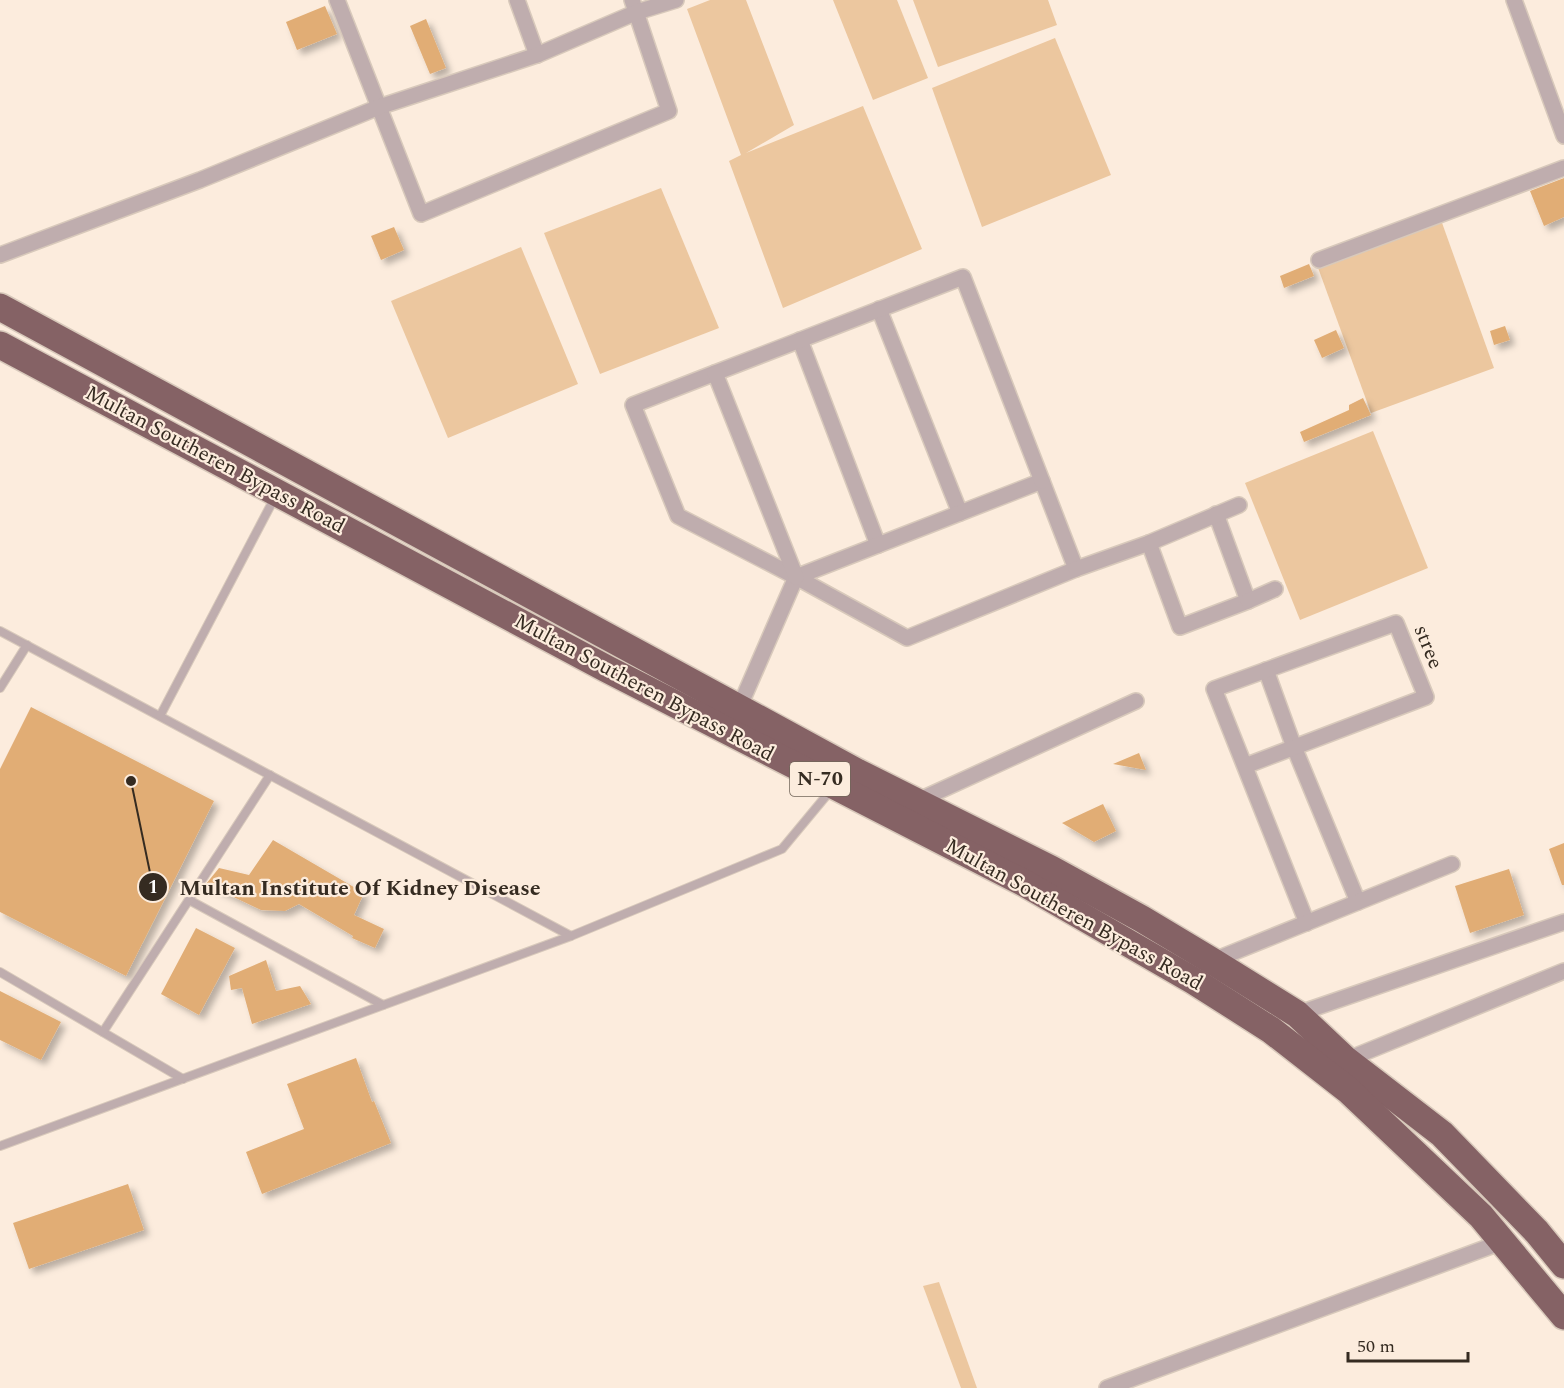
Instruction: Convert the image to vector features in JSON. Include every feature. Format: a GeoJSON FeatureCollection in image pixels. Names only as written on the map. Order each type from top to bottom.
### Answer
{"type":"FeatureCollection","features":[{"type":"Feature","properties":{"kind":"highway","name":"Multan Southeren Bypass Road"},"geometry":{"type":"LineString","coordinates":[[0,307],[739,708],[915,802],[1051,869],[1143,919],[1212,961],[1297,1014],[1346,1060],[1442,1134],[1537,1232],[1564,1265]]}},
{"type":"Feature","properties":{"kind":"highway","name":"Multan Southeren Bypass Road"},"geometry":{"type":"LineString","coordinates":[[0,345],[607,669],[1026,884],[1194,981],[1271,1030],[1348,1090],[1481,1216],[1564,1316]]}},
{"type":"Feature","properties":{"kind":"street"},"geometry":{"type":"LineString","coordinates":[[337,0],[421,214],[669,111],[634,6]]}},
{"type":"Feature","properties":{"kind":"street"},"geometry":{"type":"LineString","coordinates":[[517,0],[537,55]]}},
{"type":"Feature","properties":{"kind":"street"},"geometry":{"type":"LineString","coordinates":[[0,255],[200,180],[379,107],[537,55],[634,6],[676,0]]}},
{"type":"Feature","properties":{"kind":"street"},"geometry":{"type":"LineString","coordinates":[[1514,0],[1564,136]]}},
{"type":"Feature","properties":{"kind":"street"},"geometry":{"type":"LineString","coordinates":[[1319,260],[1564,168]]}},
{"type":"Feature","properties":{"kind":"street"},"geometry":{"type":"LineString","coordinates":[[1076,569],[963,277],[633,405],[678,516],[907,638],[1076,569],[1149,543],[1239,505]]}},
{"type":"Feature","properties":{"kind":"street"},"geometry":{"type":"LineString","coordinates":[[879,309],[960,513]]}},
{"type":"Feature","properties":{"kind":"street"},"geometry":{"type":"LineString","coordinates":[[800,340],[878,545]]}},
{"type":"Feature","properties":{"kind":"street"},"geometry":{"type":"LineString","coordinates":[[715,373],[796,577]]}},
{"type":"Feature","properties":{"kind":"street"},"geometry":{"type":"LineString","coordinates":[[739,708],[796,577],[1042,481]]}},
{"type":"Feature","properties":{"kind":"street"},"geometry":{"type":"LineString","coordinates":[[1216,514],[1248,601]]}},
{"type":"Feature","properties":{"kind":"street"},"geometry":{"type":"LineString","coordinates":[[1149,543],[1180,627],[1275,589]]}},
{"type":"Feature","properties":{"kind":"street","name":"stree"},"geometry":{"type":"LineString","coordinates":[[1245,766],[1426,697],[1396,623],[1214,689],[1307,923]]}},
{"type":"Feature","properties":{"kind":"street"},"geometry":{"type":"LineString","coordinates":[[1266,670],[1294,747],[1358,902]]}},
{"type":"Feature","properties":{"kind":"street"},"geometry":{"type":"LineString","coordinates":[[915,802],[1136,701]]}},
{"type":"Feature","properties":{"kind":"street"},"geometry":{"type":"LineString","coordinates":[[1212,961],[1452,864]]}},
{"type":"Feature","properties":{"kind":"street"},"geometry":{"type":"LineString","coordinates":[[1297,1014],[1564,922]]}},
{"type":"Feature","properties":{"kind":"street"},"geometry":{"type":"LineString","coordinates":[[1346,1060],[1564,971]]}},
{"type":"Feature","properties":{"kind":"street"},"geometry":{"type":"LineString","coordinates":[[1107,1388],[1502,1242]]}},
{"type":"Feature","properties":{"kind":"lane"},"geometry":{"type":"LineString","coordinates":[[160,716],[277,493]]}},
{"type":"Feature","properties":{"kind":"lane"},"geometry":{"type":"LineString","coordinates":[[0,630],[571,936]]}},
{"type":"Feature","properties":{"kind":"lane"},"geometry":{"type":"LineString","coordinates":[[0,688],[27,645]]}},
{"type":"Feature","properties":{"kind":"lane"},"geometry":{"type":"LineString","coordinates":[[103,1032],[270,775]]}},
{"type":"Feature","properties":{"kind":"lane"},"geometry":{"type":"LineString","coordinates":[[0,1146],[571,936],[782,849],[834,786]]}},
{"type":"Feature","properties":{"kind":"lane"},"geometry":{"type":"LineString","coordinates":[[189,900],[383,1005]]}},
{"type":"Feature","properties":{"kind":"lane"},"geometry":{"type":"LineString","coordinates":[[0,972],[183,1079]]}},
{"type":"Feature","properties":{"kind":"shaded area"},"geometry":{"type":"Polygon","coordinates":[[[710,0],[746,0],[794,125],[746,153],[863,106],[922,249],[783,308],[729,161],[741,155],[687,9],[710,0]]]}},
{"type":"Feature","properties":{"kind":"shaded area"},"geometry":{"type":"Polygon","coordinates":[[[833,0],[897,0],[928,78],[873,100],[833,0]]]}},
{"type":"Feature","properties":{"kind":"shaded area"},"geometry":{"type":"Polygon","coordinates":[[[913,0],[1048,0],[1057,25],[938,67],[913,0]]]}},
{"type":"Feature","properties":{"kind":"shaded area"},"geometry":{"type":"Polygon","coordinates":[[[1055,38],[1111,175],[982,227],[932,88],[1055,38]]]}},
{"type":"Feature","properties":{"kind":"shaded area"},"geometry":{"type":"Polygon","coordinates":[[[661,188],[719,328],[600,374],[544,233],[661,188]]]}},
{"type":"Feature","properties":{"kind":"shaded area"},"geometry":{"type":"Polygon","coordinates":[[[1441,220],[1494,368],[1371,413],[1317,265],[1441,220]]]}},
{"type":"Feature","properties":{"kind":"shaded area"},"geometry":{"type":"Polygon","coordinates":[[[521,247],[578,384],[448,438],[391,301],[521,247]]]}},
{"type":"Feature","properties":{"kind":"shaded area"},"geometry":{"type":"Polygon","coordinates":[[[1373,431],[1428,568],[1300,620],[1245,483],[1373,431]]]}},
{"type":"Feature","properties":{"kind":"shaded area"},"geometry":{"type":"Polygon","coordinates":[[[939,1282],[977,1388],[961,1388],[923,1286],[939,1282]]]}},
{"type":"Feature","properties":{"kind":"building"},"geometry":{"type":"Polygon","coordinates":[[[325,6],[337,34],[297,50],[286,22],[325,6]]]}},
{"type":"Feature","properties":{"kind":"building"},"geometry":{"type":"Polygon","coordinates":[[[426,19],[446,68],[430,74],[410,26],[426,19]]]}},
{"type":"Feature","properties":{"kind":"building"},"geometry":{"type":"Polygon","coordinates":[[[1564,178],[1564,217],[1544,226],[1530,191],[1564,178]]]}},
{"type":"Feature","properties":{"kind":"building"},"geometry":{"type":"Polygon","coordinates":[[[394,227],[404,250],[381,260],[371,236],[394,227]]]}},
{"type":"Feature","properties":{"kind":"building"},"geometry":{"type":"Polygon","coordinates":[[[1309,264],[1314,276],[1284,288],[1280,276],[1309,264]]]}},
{"type":"Feature","properties":{"kind":"building"},"geometry":{"type":"Polygon","coordinates":[[[1505,326],[1510,340],[1494,345],[1490,331],[1505,326]]]}},
{"type":"Feature","properties":{"kind":"building"},"geometry":{"type":"Polygon","coordinates":[[[1336,330],[1344,348],[1322,358],[1314,340],[1336,330]]]}},
{"type":"Feature","properties":{"kind":"building"},"geometry":{"type":"Polygon","coordinates":[[[1363,398],[1371,415],[1304,442],[1300,432],[1349,410],[1349,405],[1363,398]]]}},
{"type":"Feature","properties":{"kind":"building"},"geometry":{"type":"Polygon","coordinates":[[[31,707],[214,801],[126,976],[0,912],[0,769],[31,707]]]}},
{"type":"Feature","properties":{"kind":"building"},"geometry":{"type":"Polygon","coordinates":[[[1139,753],[1146,770],[1113,764],[1139,753]]]}},
{"type":"Feature","properties":{"kind":"building"},"geometry":{"type":"Polygon","coordinates":[[[1103,804],[1116,831],[1094,842],[1062,823],[1103,804]]]}},
{"type":"Feature","properties":{"kind":"building"},"geometry":{"type":"Polygon","coordinates":[[[273,840],[364,893],[354,915],[384,929],[375,948],[352,938],[353,936],[299,904],[285,911],[261,910],[206,884],[219,868],[249,875],[273,840]]]}},
{"type":"Feature","properties":{"kind":"building"},"geometry":{"type":"Polygon","coordinates":[[[1564,843],[1564,885],[1562,885],[1549,849],[1564,843]]]}},
{"type":"Feature","properties":{"kind":"building"},"geometry":{"type":"Polygon","coordinates":[[[1509,869],[1524,915],[1470,933],[1455,886],[1509,869]]]}},
{"type":"Feature","properties":{"kind":"building"},"geometry":{"type":"Polygon","coordinates":[[[196,928],[235,948],[199,1015],[161,994],[196,928]]]}},
{"type":"Feature","properties":{"kind":"building"},"geometry":{"type":"Polygon","coordinates":[[[266,960],[276,991],[300,986],[311,1004],[252,1024],[242,988],[231,990],[229,976],[266,960]]]}},
{"type":"Feature","properties":{"kind":"building"},"geometry":{"type":"Polygon","coordinates":[[[0,991],[61,1022],[41,1060],[0,1040],[0,991]]]}},
{"type":"Feature","properties":{"kind":"building"},"geometry":{"type":"Polygon","coordinates":[[[356,1058],[372,1102],[374,1101],[391,1143],[262,1194],[246,1152],[304,1129],[287,1084],[356,1058]]]}},
{"type":"Feature","properties":{"kind":"building"},"geometry":{"type":"Polygon","coordinates":[[[128,1184],[144,1230],[29,1269],[13,1223],[128,1184]]]}},
{"type":"Feature","properties":{"kind":"place","name":"Multan Institute Of Kidney Disease"},"geometry":{"type":"Point","coordinates":[131,781]}}]}
